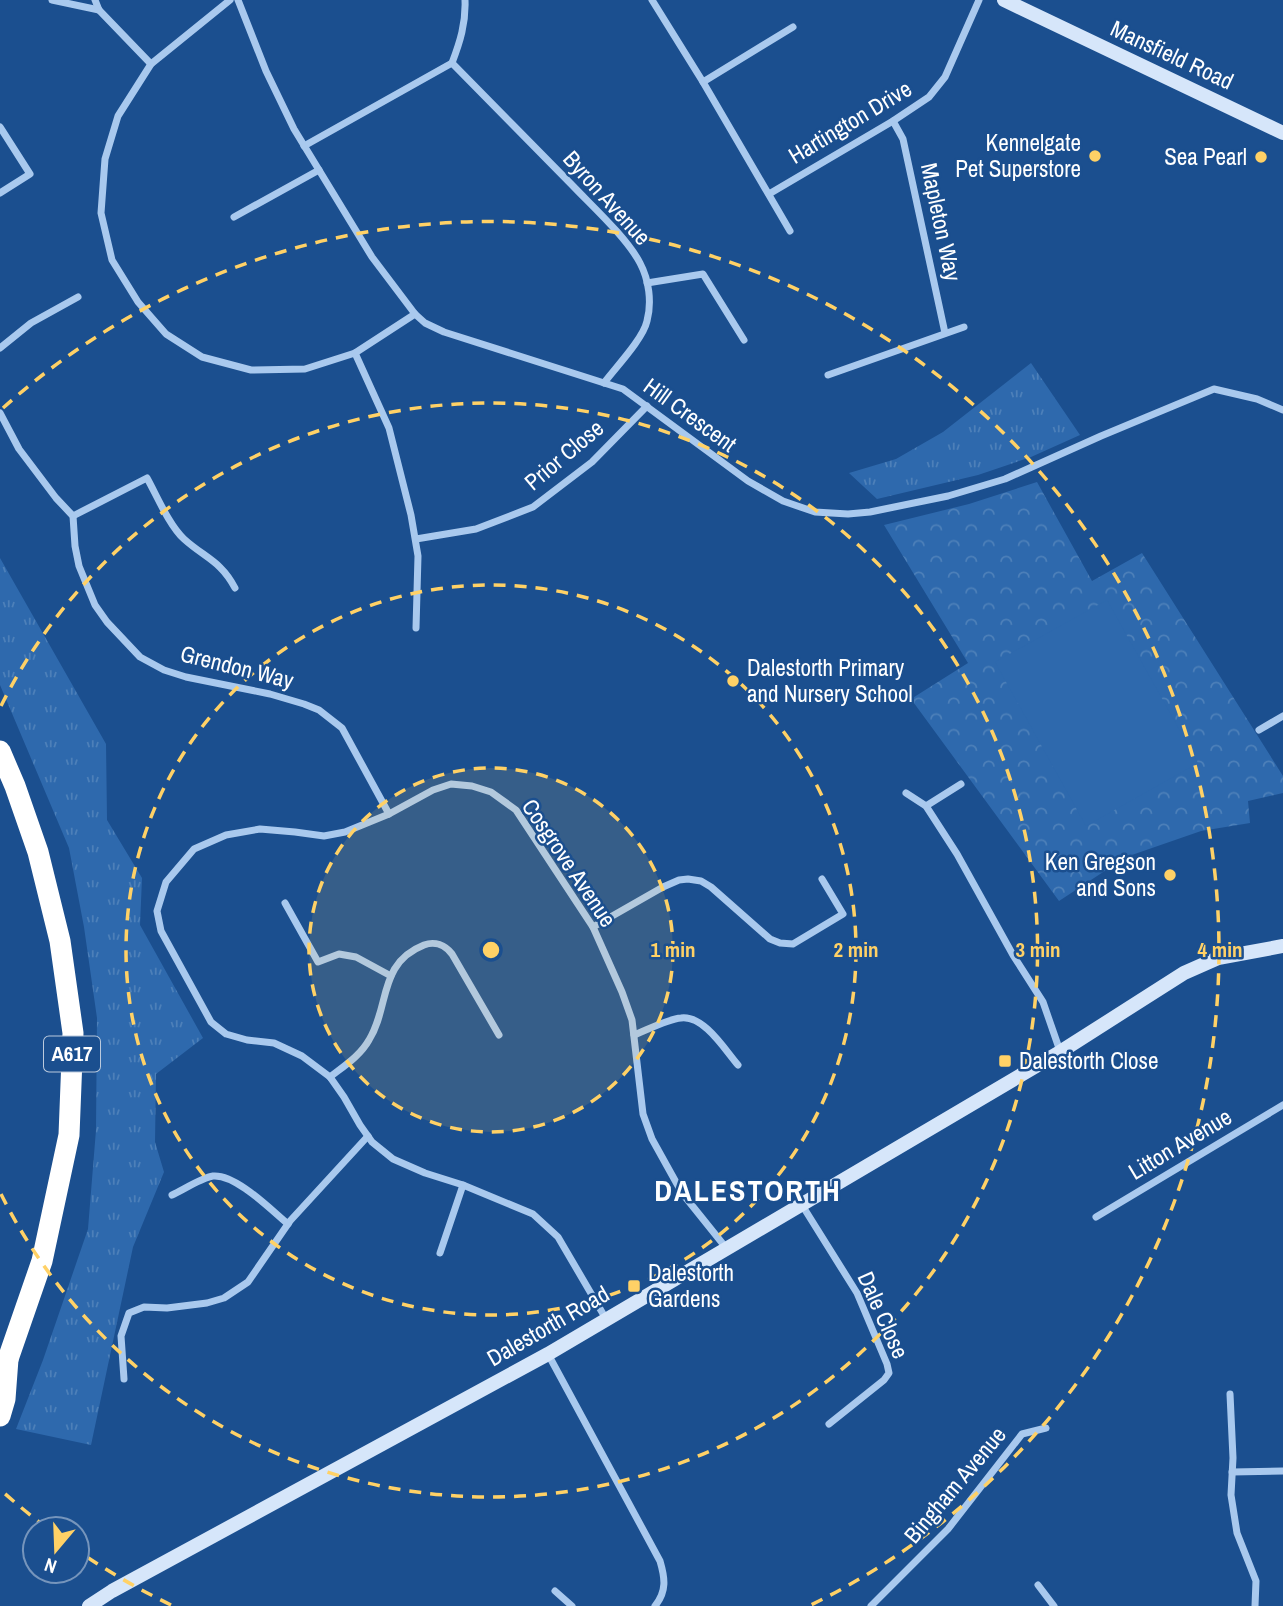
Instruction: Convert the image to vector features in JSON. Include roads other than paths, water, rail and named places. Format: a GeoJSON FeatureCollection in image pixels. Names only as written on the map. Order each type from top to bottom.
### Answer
{"type":"FeatureCollection","features":[{"type":"Feature","properties":{"kind":"highway","name":"A617"},"geometry":{"type":"LineString","coordinates":[[0,751],[38,852],[60,941],[73,1033],[69,1135],[43,1261],[4,1365],[5,1399],[0,1416]]}},
{"type":"Feature","properties":{"kind":"street"},"geometry":{"type":"LineString","coordinates":[[52,0],[99,10]]}},
{"type":"Feature","properties":{"kind":"street"},"geometry":{"type":"LineString","coordinates":[[95,0],[99,10],[151,64]]}},
{"type":"Feature","properties":{"kind":"street"},"geometry":{"type":"LineString","coordinates":[[230,0],[151,64],[118,116],[105,159],[101,213],[112,260],[138,302],[166,334],[202,356],[251,370],[304,369],[355,353],[415,314]]}},
{"type":"Feature","properties":{"kind":"street","name":"Hill Crescent"},"geometry":{"type":"LineString","coordinates":[[238,0],[266,71],[294,130],[372,257],[415,314],[425,323],[444,332],[623,389],[748,481],[783,501],[815,512],[848,514],[948,496],[1005,479],[1214,389],[1257,399],[1283,410]]}},
{"type":"Feature","properties":{"kind":"street"},"geometry":{"type":"LineString","coordinates":[[304,146],[452,63],[461,40],[466,15],[465,0]]}},
{"type":"Feature","properties":{"kind":"street"},"geometry":{"type":"LineString","coordinates":[[652,0],[790,231]]}},
{"type":"Feature","properties":{"kind":"street","name":"Hartington Drive"},"geometry":{"type":"LineString","coordinates":[[769,194],[929,97],[945,77],[979,0]]}},
{"type":"Feature","properties":{"kind":"street","name":"Mansfield Road"},"geometry":{"type":"LineString","coordinates":[[1004,0],[1283,133]]}},
{"type":"Feature","properties":{"kind":"street"},"geometry":{"type":"LineString","coordinates":[[703,82],[793,27]]}},
{"type":"Feature","properties":{"kind":"street","name":"Byron Avenue"},"geometry":{"type":"LineString","coordinates":[[452,63],[604,219],[640,263],[647,283],[647,323],[604,383]]}},
{"type":"Feature","properties":{"kind":"street","name":"Mapleton Way"},"geometry":{"type":"LineString","coordinates":[[893,121],[903,139],[945,333]]}},
{"type":"Feature","properties":{"kind":"street"},"geometry":{"type":"LineString","coordinates":[[0,127],[30,174],[0,192]]}},
{"type":"Feature","properties":{"kind":"street"},"geometry":{"type":"LineString","coordinates":[[234,217],[319,170]]}},
{"type":"Feature","properties":{"kind":"street"},"geometry":{"type":"LineString","coordinates":[[647,283],[703,274],[744,340]]}},
{"type":"Feature","properties":{"kind":"street"},"geometry":{"type":"LineString","coordinates":[[0,348],[31,323],[78,297]]}},
{"type":"Feature","properties":{"kind":"street"},"geometry":{"type":"LineString","coordinates":[[828,375],[964,327]]}},
{"type":"Feature","properties":{"kind":"street"},"geometry":{"type":"LineString","coordinates":[[355,353],[389,429],[411,515],[418,556],[416,628]]}},
{"type":"Feature","properties":{"kind":"street","name":"Prior Close"},"geometry":{"type":"LineString","coordinates":[[416,539],[475,529],[533,507],[592,462],[647,407]]}},
{"type":"Feature","properties":{"kind":"street"},"geometry":{"type":"LineString","coordinates":[[0,413],[19,449],[73,516],[147,478],[175,527],[184,538],[215,561],[235,588]]}},
{"type":"Feature","properties":{"kind":"street","name":"Grendon Way"},"geometry":{"type":"LineString","coordinates":[[73,516],[79,566],[95,605],[140,657],[164,670],[186,677],[270,694],[318,710],[342,728],[389,814]]}},
{"type":"Feature","properties":{"kind":"street"},"geometry":{"type":"LineString","coordinates":[[1259,730],[1283,716]]}},
{"type":"Feature","properties":{"kind":"street"},"geometry":{"type":"LineString","coordinates":[[926,807],[961,783]]}},
{"type":"Feature","properties":{"kind":"street","name":"Cosgrove Avenue"},"geometry":{"type":"LineString","coordinates":[[606,1319],[558,1237],[533,1214],[393,1159],[372,1142],[330,1077],[302,1056],[274,1043],[226,1034],[211,1022],[161,931],[157,911],[166,882],[194,849],[226,835],[260,829],[324,836],[345,832],[451,784],[472,786],[491,792],[516,810],[593,927],[622,992],[632,1020],[643,1114],[652,1139],[682,1193],[727,1249]]}},
{"type":"Feature","properties":{"kind":"street"},"geometry":{"type":"LineString","coordinates":[[906,793],[926,807],[957,854],[1013,955],[1043,1002],[1060,1052]]}},
{"type":"Feature","properties":{"kind":"street"},"geometry":{"type":"LineString","coordinates":[[593,927],[663,887],[688,879],[701,881],[711,887],[771,939],[793,944],[843,914],[822,879]]}},
{"type":"Feature","properties":{"kind":"street"},"geometry":{"type":"LineString","coordinates":[[285,904],[318,962],[339,954],[356,957],[391,976]]}},
{"type":"Feature","properties":{"kind":"street"},"geometry":{"type":"LineString","coordinates":[[330,1077],[360,1053],[370,1039],[394,970],[415,948],[429,943],[446,947],[452,954],[499,1035]]}},
{"type":"Feature","properties":{"kind":"street","name":"Dalestorth Road"},"geometry":{"type":"LineString","coordinates":[[87,1606],[548,1354],[1060,1052],[1184,973],[1219,958],[1283,946]]}},
{"type":"Feature","properties":{"kind":"street"},"geometry":{"type":"LineString","coordinates":[[634,1035],[680,1018],[690,1018],[707,1028],[738,1065]]}},
{"type":"Feature","properties":{"kind":"street","name":"Litton Avenue"},"geometry":{"type":"LineString","coordinates":[[1096,1217],[1283,1105]]}},
{"type":"Feature","properties":{"kind":"street"},"geometry":{"type":"LineString","coordinates":[[124,1379],[121,1336],[129,1313],[144,1307],[188,1306],[225,1298],[248,1282],[288,1224],[368,1136]]}},
{"type":"Feature","properties":{"kind":"street"},"geometry":{"type":"LineString","coordinates":[[172,1195],[209,1177],[217,1176],[237,1183],[288,1224]]}},
{"type":"Feature","properties":{"kind":"street"},"geometry":{"type":"LineString","coordinates":[[440,1253],[463,1185]]}},
{"type":"Feature","properties":{"kind":"street","name":"Dale Close"},"geometry":{"type":"LineString","coordinates":[[802,1205],[857,1293],[889,1373],[829,1424]]}},
{"type":"Feature","properties":{"kind":"street"},"geometry":{"type":"LineString","coordinates":[[548,1354],[660,1561],[666,1580],[655,1606]]}},
{"type":"Feature","properties":{"kind":"street"},"geometry":{"type":"LineString","coordinates":[[1230,1394],[1233,1458],[1231,1495],[1237,1533],[1255,1581],[1255,1606]]}},
{"type":"Feature","properties":{"kind":"street","name":"Bingham Avenue"},"geometry":{"type":"LineString","coordinates":[[871,1606],[948,1530],[1022,1434],[1046,1429]]}},
{"type":"Feature","properties":{"kind":"street"},"geometry":{"type":"LineString","coordinates":[[1232,1472],[1283,1471]]}},
{"type":"Feature","properties":{"kind":"street"},"geometry":{"type":"LineString","coordinates":[[1038,1585],[1054,1606]]}},
{"type":"Feature","properties":{"kind":"street"},"geometry":{"type":"LineString","coordinates":[[555,1591],[572,1606]]}},
{"type":"Feature","properties":{"kind":"place","name":"Kennelgate Pet Superstore"},"geometry":{"type":"Point","coordinates":[1095,156]}},
{"type":"Feature","properties":{"kind":"place","name":"Sea Pearl"},"geometry":{"type":"Point","coordinates":[1261,157]}},
{"type":"Feature","properties":{"kind":"place","name":"Dalestorth Primary and Nursery School"},"geometry":{"type":"Point","coordinates":[733,681]}},
{"type":"Feature","properties":{"kind":"place","name":"Ken Gregson and Sons"},"geometry":{"type":"Point","coordinates":[1170,875]}},
{"type":"Feature","properties":{"kind":"place","name":"Dalestorth Close"},"geometry":{"type":"Point","coordinates":[1005,1061]}},
{"type":"Feature","properties":{"kind":"place","name":"Dalestorth Gardens"},"geometry":{"type":"Point","coordinates":[634,1286]}},
{"type":"Feature","properties":{"kind":"district","name":"DALESTORTH"},"geometry":{"type":"Point","coordinates":[748,1191]}}]}
